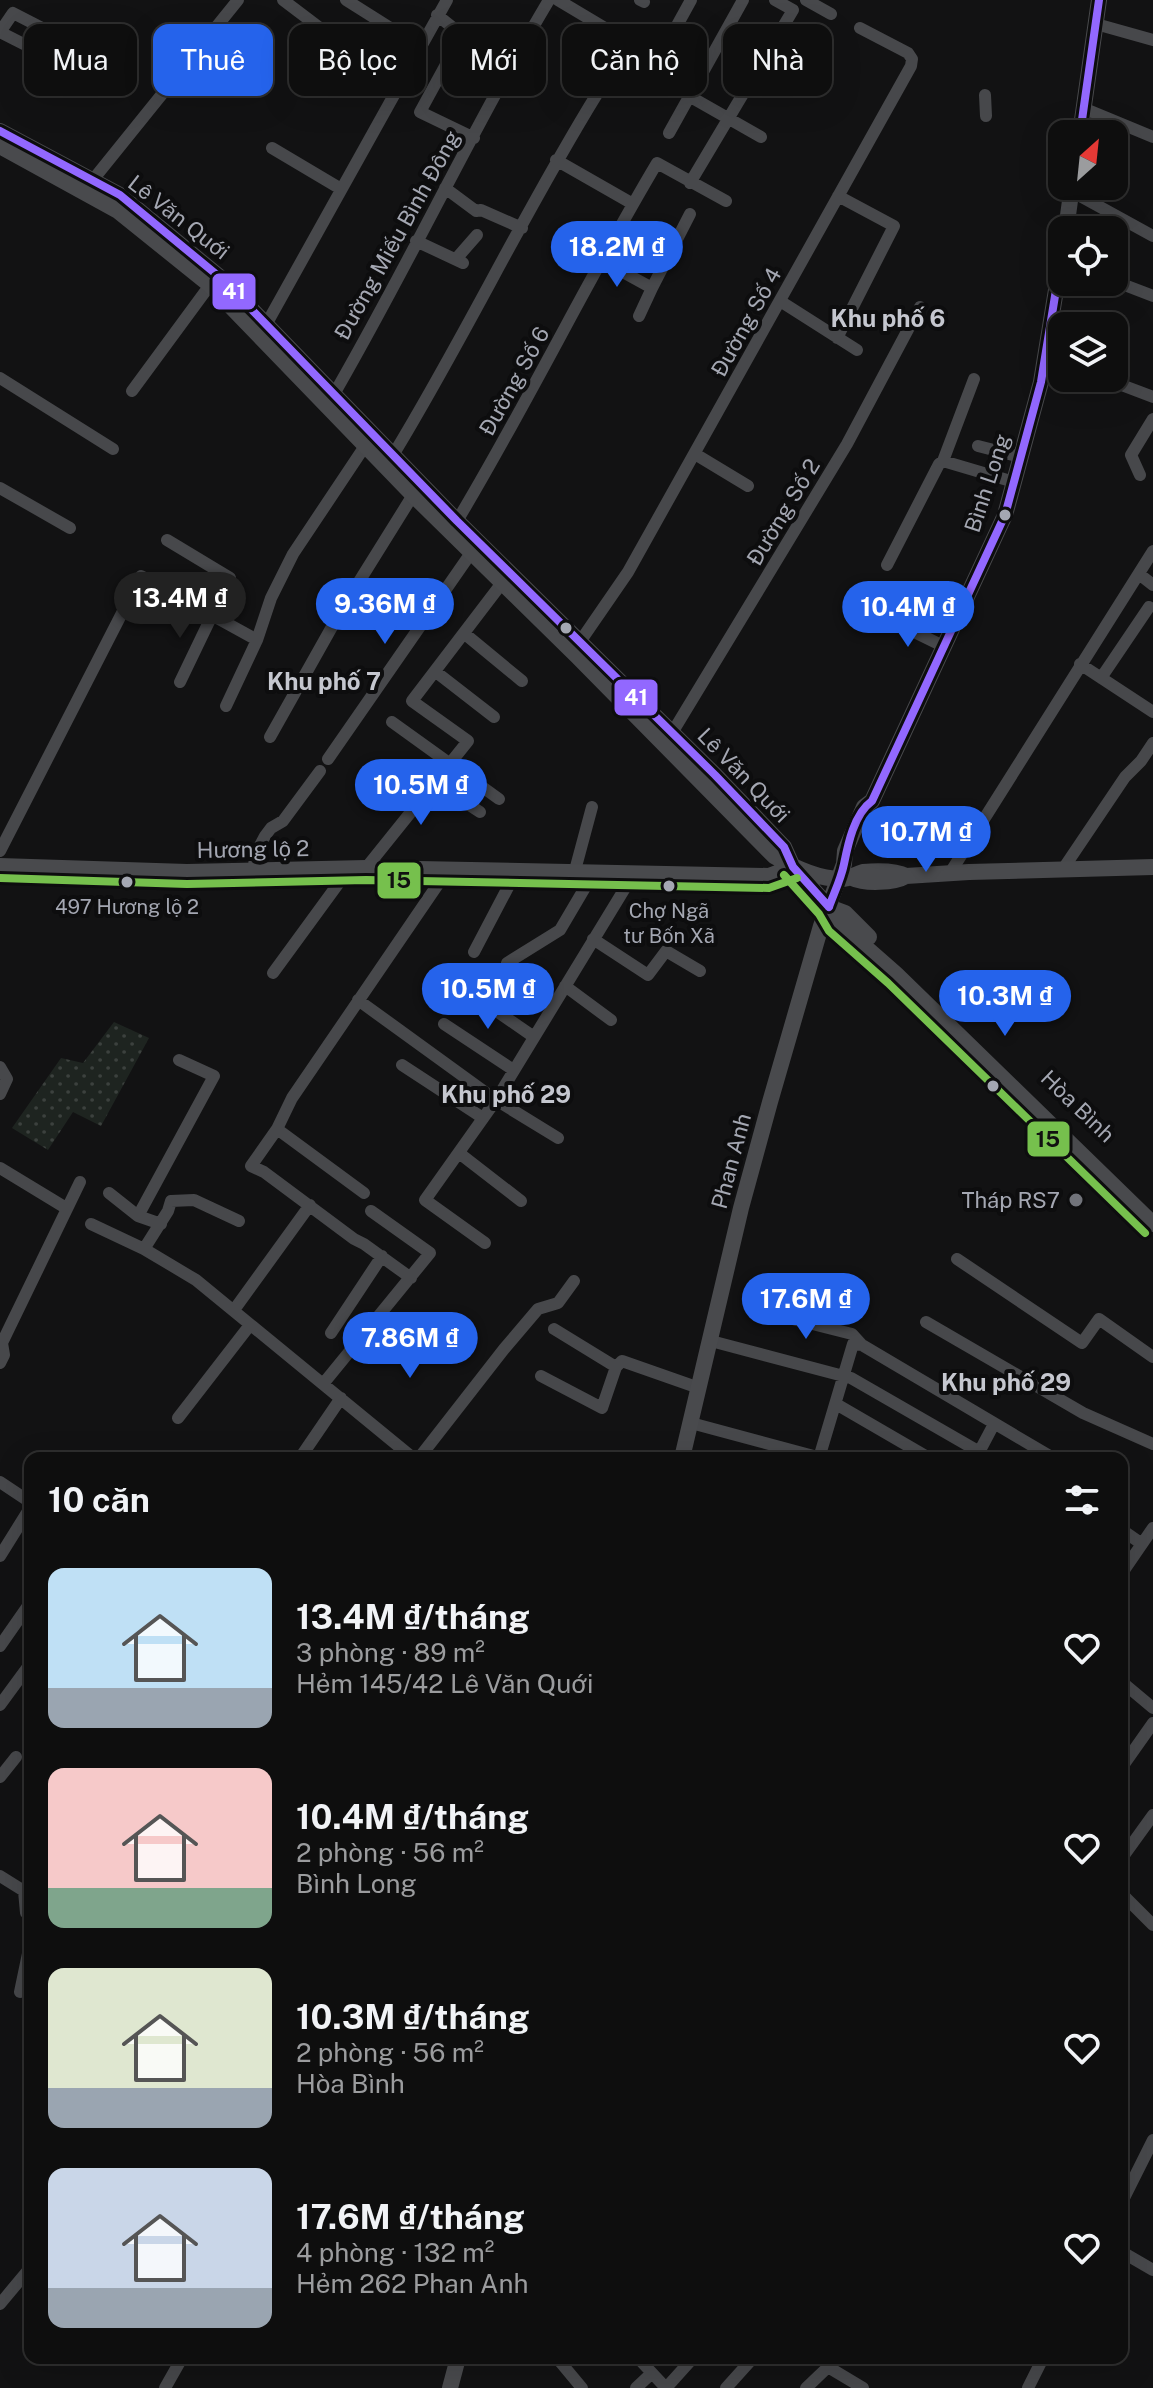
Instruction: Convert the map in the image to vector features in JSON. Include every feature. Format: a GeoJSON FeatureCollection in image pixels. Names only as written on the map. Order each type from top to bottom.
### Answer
{"type":"FeatureCollection","features":[{"type":"Feature","properties":{"kind":"main road"},"geometry":{"type":"LineString","coordinates":[[1082,120],[1099,0]]}},
{"type":"Feature","properties":{"kind":"main road","name":"Lê Văn Quới"},"geometry":{"type":"LineString","coordinates":[[0,131],[120,195],[222,279],[267,323],[365,446],[413,495],[454,526],[471,553],[502,583],[577,646],[774,856],[793,867]]}},
{"type":"Feature","properties":{"kind":"main road","name":"Lê Văn Quới"},"geometry":{"type":"LineString","coordinates":[[0,146],[118,211],[210,285],[393,455],[454,526],[672,733],[784,847],[793,867]]}},
{"type":"Feature","properties":{"kind":"main road","name":"Bình Long"},"geometry":{"type":"LineString","coordinates":[[845,874],[845,851],[864,807],[872,801],[1005,515],[1048,380]]}},
{"type":"Feature","properties":{"kind":"main road","name":"Hương lộ 2"},"geometry":{"type":"LineString","coordinates":[[0,866],[187,872],[358,868],[769,876],[793,867]]}},
{"type":"Feature","properties":{"kind":"main road"},"geometry":{"type":"LineString","coordinates":[[793,867],[845,874],[859,881],[900,880],[906,876],[950,873],[1153,867]]}},
{"type":"Feature","properties":{"kind":"main road","name":"Hòa Bình"},"geometry":{"type":"LineString","coordinates":[[793,867],[829,907],[838,923],[1153,1211]]}},
{"type":"Feature","properties":{"kind":"main road","name":"Phan Anh"},"geometry":{"type":"LineString","coordinates":[[684,1452],[767,1110],[821,926],[845,874]]}},
{"type":"Feature","properties":{"kind":"main road","name":"Hòa Bình"},"geometry":{"type":"LineString","coordinates":[[1089,1155],[1153,1224]]}},
{"type":"Feature","properties":{"kind":"main road"},"geometry":{"type":"LineString","coordinates":[[450,2388],[456,2364]]}},
{"type":"Feature","properties":{"kind":"street"},"geometry":{"type":"LineString","coordinates":[[92,181],[238,0]]}},
{"type":"Feature","properties":{"kind":"street"},"geometry":{"type":"LineString","coordinates":[[283,0],[315,24]]}},
{"type":"Feature","properties":{"kind":"street"},"geometry":{"type":"LineString","coordinates":[[346,0],[384,24]]}},
{"type":"Feature","properties":{"kind":"street"},"geometry":{"type":"LineString","coordinates":[[426,34],[447,0]]}},
{"type":"Feature","properties":{"kind":"street","name":"Đường Miếu Bình Đông"},"geometry":{"type":"LineString","coordinates":[[535,24],[549,0]]}},
{"type":"Feature","properties":{"kind":"street"},"geometry":{"type":"LineString","coordinates":[[558,0],[598,24]]}},
{"type":"Feature","properties":{"kind":"street"},"geometry":{"type":"LineString","coordinates":[[678,24],[691,0]]}},
{"type":"Feature","properties":{"kind":"street"},"geometry":{"type":"LineString","coordinates":[[707,65],[743,0]]}},
{"type":"Feature","properties":{"kind":"street"},"geometry":{"type":"LineString","coordinates":[[775,0],[796,5],[786,24]]}},
{"type":"Feature","properties":{"kind":"street"},"geometry":{"type":"LineString","coordinates":[[806,0],[831,14]]}},
{"type":"Feature","properties":{"kind":"street"},"geometry":{"type":"LineString","coordinates":[[24,44],[0,32],[13,13],[34,24]]}},
{"type":"Feature","properties":{"kind":"street"},"geometry":{"type":"LineString","coordinates":[[437,15],[448,24]]}},
{"type":"Feature","properties":{"kind":"street"},"geometry":{"type":"LineString","coordinates":[[1096,24],[1153,40]]}},
{"type":"Feature","properties":{"kind":"street","name":"Đường Số 4"},"geometry":{"type":"LineString","coordinates":[[577,646],[628,572],[911,66],[912,59],[908,53],[860,28]]}},
{"type":"Feature","properties":{"kind":"street"},"geometry":{"type":"LineString","coordinates":[[442,72],[420,112],[474,138]]}},
{"type":"Feature","properties":{"kind":"street"},"geometry":{"type":"LineString","coordinates":[[985,95],[986,116]]}},
{"type":"Feature","properties":{"kind":"street"},"geometry":{"type":"LineString","coordinates":[[267,323],[392,96]]}},
{"type":"Feature","properties":{"kind":"street","name":"Đường Miếu Bình Đông"},"geometry":{"type":"LineString","coordinates":[[331,400],[495,96]]}},
{"type":"Feature","properties":{"kind":"street"},"geometry":{"type":"LineString","coordinates":[[393,455],[522,228],[556,160],[596,96]]}},
{"type":"Feature","properties":{"kind":"street"},"geometry":{"type":"LineString","coordinates":[[669,133],[689,96],[761,137]]}},
{"type":"Feature","properties":{"kind":"street"},"geometry":{"type":"LineString","coordinates":[[726,201],[690,183],[742,96]]}},
{"type":"Feature","properties":{"kind":"street"},"geometry":{"type":"LineString","coordinates":[[1083,108],[1153,137]]}},
{"type":"Feature","properties":{"kind":"street"},"geometry":{"type":"LineString","coordinates":[[272,148],[341,189]]}},
{"type":"Feature","properties":{"kind":"street"},"geometry":{"type":"LineString","coordinates":[[556,160],[633,204]]}},
{"type":"Feature","properties":{"kind":"street","name":"Đường Số 6"},"geometry":{"type":"LineString","coordinates":[[454,526],[657,163],[690,183]]}},
{"type":"Feature","properties":{"kind":"street"},"geometry":{"type":"LineString","coordinates":[[445,188],[476,211],[481,210],[522,228]]}},
{"type":"Feature","properties":{"kind":"street"},"geometry":{"type":"LineString","coordinates":[[837,338],[894,226],[838,196]]}},
{"type":"Feature","properties":{"kind":"street"},"geometry":{"type":"LineString","coordinates":[[1091,200],[1153,236]]}},
{"type":"Feature","properties":{"kind":"street"},"geometry":{"type":"LineString","coordinates":[[639,316],[690,214]]}},
{"type":"Feature","properties":{"kind":"street"},"geometry":{"type":"LineString","coordinates":[[416,241],[460,261],[477,235]]}},
{"type":"Feature","properties":{"kind":"street"},"geometry":{"type":"LineString","coordinates":[[601,260],[652,288]]}},
{"type":"Feature","properties":{"kind":"street"},"geometry":{"type":"LineString","coordinates":[[132,391],[210,285]]}},
{"type":"Feature","properties":{"kind":"street"},"geometry":{"type":"LineString","coordinates":[[1128,286],[1153,296]]}},
{"type":"Feature","properties":{"kind":"street"},"geometry":{"type":"LineString","coordinates":[[780,301],[857,350]]}},
{"type":"Feature","properties":{"kind":"street","name":"Đường Số 2"},"geometry":{"type":"LineString","coordinates":[[672,733],[847,444],[920,307]]}},
{"type":"Feature","properties":{"kind":"street"},"geometry":{"type":"LineString","coordinates":[[0,378],[113,449]]}},
{"type":"Feature","properties":{"kind":"street"},"geometry":{"type":"LineString","coordinates":[[887,565],[943,461],[974,379]]}},
{"type":"Feature","properties":{"kind":"street"},"geometry":{"type":"LineString","coordinates":[[1128,388],[1153,397]]}},
{"type":"Feature","properties":{"kind":"street"},"geometry":{"type":"LineString","coordinates":[[1140,475],[1131,455],[1153,419]]}},
{"type":"Feature","properties":{"kind":"street"},"geometry":{"type":"LineString","coordinates":[[226,706],[293,554],[365,446]]}},
{"type":"Feature","properties":{"kind":"street"},"geometry":{"type":"LineString","coordinates":[[978,446],[1021,457]]}},
{"type":"Feature","properties":{"kind":"street"},"geometry":{"type":"LineString","coordinates":[[695,454],[748,486]]}},
{"type":"Feature","properties":{"kind":"street"},"geometry":{"type":"LineString","coordinates":[[943,461],[1014,482]]}},
{"type":"Feature","properties":{"kind":"street"},"geometry":{"type":"LineString","coordinates":[[0,488],[70,528]]}},
{"type":"Feature","properties":{"kind":"street"},"geometry":{"type":"LineString","coordinates":[[270,737],[342,609],[413,495]]}},
{"type":"Feature","properties":{"kind":"street"},"geometry":{"type":"LineString","coordinates":[[167,540],[230,578],[180,682]]}},
{"type":"Feature","properties":{"kind":"street"},"geometry":{"type":"LineString","coordinates":[[950,873],[1153,551]]}},
{"type":"Feature","properties":{"kind":"street"},"geometry":{"type":"LineString","coordinates":[[328,759],[471,553]]}},
{"type":"Feature","properties":{"kind":"street"},"geometry":{"type":"LineString","coordinates":[[1139,574],[1153,585]]}},
{"type":"Feature","properties":{"kind":"street"},"geometry":{"type":"LineString","coordinates":[[0,851],[141,576],[257,640]]}},
{"type":"Feature","properties":{"kind":"street"},"geometry":{"type":"LineString","coordinates":[[273,973],[358,868],[468,741],[412,701],[502,583]]}},
{"type":"Feature","properties":{"kind":"street"},"geometry":{"type":"LineString","coordinates":[[1101,678],[1149,607]]}},
{"type":"Feature","properties":{"kind":"street"},"geometry":{"type":"LineString","coordinates":[[888,619],[943,646]]}},
{"type":"Feature","properties":{"kind":"street"},"geometry":{"type":"LineString","coordinates":[[465,634],[522,681]]}},
{"type":"Feature","properties":{"kind":"street"},"geometry":{"type":"LineString","coordinates":[[1080,664],[1153,712]]}},
{"type":"Feature","properties":{"kind":"street"},"geometry":{"type":"LineString","coordinates":[[436,672],[494,717]]}},
{"type":"Feature","properties":{"kind":"street"},"geometry":{"type":"LineString","coordinates":[[392,722],[499,799]]}},
{"type":"Feature","properties":{"kind":"street"},"geometry":{"type":"LineString","coordinates":[[1063,869],[1125,777],[1153,743]]}},
{"type":"Feature","properties":{"kind":"street"},"geometry":{"type":"LineString","coordinates":[[253,871],[256,853],[265,836],[283,821],[320,771]]}},
{"type":"Feature","properties":{"kind":"street"},"geometry":{"type":"LineString","coordinates":[[434,782],[480,812]]}},
{"type":"Feature","properties":{"kind":"street"},"geometry":{"type":"LineString","coordinates":[[574,874],[592,807]]}},
{"type":"Feature","properties":{"kind":"street"},"geometry":{"type":"LineString","coordinates":[[411,1278],[251,1166],[277,1129],[292,1098],[447,871]]}},
{"type":"Feature","properties":{"kind":"street"},"geometry":{"type":"LineString","coordinates":[[474,952],[516,872]]}},
{"type":"Feature","properties":{"kind":"street"},"geometry":{"type":"LineString","coordinates":[[507,963],[560,930],[593,874]]}},
{"type":"Feature","properties":{"kind":"street"},"geometry":{"type":"LineString","coordinates":[[485,1243],[426,1202],[426,1198],[496,1100],[512,1069],[633,875]]}},
{"type":"Feature","properties":{"kind":"street"},"geometry":{"type":"LineString","coordinates":[[593,939],[648,975],[666,951],[700,971]]}},
{"type":"Feature","properties":{"kind":"street"},"geometry":{"type":"LineString","coordinates":[[565,986],[611,1020]]}},
{"type":"Feature","properties":{"kind":"street"},"geometry":{"type":"LineString","coordinates":[[469,992],[534,1037]]}},
{"type":"Feature","properties":{"kind":"street"},"geometry":{"type":"LineString","coordinates":[[358,1000],[496,1100],[558,1138]]}},
{"type":"Feature","properties":{"kind":"street"},"geometry":{"type":"LineString","coordinates":[[444,1024],[512,1069]]}},
{"type":"Feature","properties":{"kind":"street"},"geometry":{"type":"LineString","coordinates":[[138,1216],[214,1076],[179,1060]]}},
{"type":"Feature","properties":{"kind":"street"},"geometry":{"type":"LineString","coordinates":[[402,1065],[483,1118]]}},
{"type":"Feature","properties":{"kind":"street"},"geometry":{"type":"LineString","coordinates":[[0,1067],[7,1079],[0,1094]]}},
{"type":"Feature","properties":{"kind":"street"},"geometry":{"type":"LineString","coordinates":[[277,1129],[364,1193]]}},
{"type":"Feature","properties":{"kind":"street"},"geometry":{"type":"LineString","coordinates":[[459,1153],[521,1201]]}},
{"type":"Feature","properties":{"kind":"street"},"geometry":{"type":"LineString","coordinates":[[0,1168],[66,1208]]}},
{"type":"Feature","properties":{"kind":"street"},"geometry":{"type":"LineString","coordinates":[[0,1363],[4,1355],[2,1343],[80,1182]]}},
{"type":"Feature","properties":{"kind":"street"},"geometry":{"type":"LineString","coordinates":[[109,1193],[138,1216],[161,1224]]}},
{"type":"Feature","properties":{"kind":"street"},"geometry":{"type":"LineString","coordinates":[[144,1249],[161,1224],[171,1201],[206,1203],[239,1221]]}},
{"type":"Feature","properties":{"kind":"street"},"geometry":{"type":"LineString","coordinates":[[234,1310],[310,1205]]}},
{"type":"Feature","properties":{"kind":"street"},"geometry":{"type":"LineString","coordinates":[[323,1384],[430,1253],[371,1211]]}},
{"type":"Feature","properties":{"kind":"street"},"geometry":{"type":"LineString","coordinates":[[91,1224],[144,1249],[196,1280],[406,1452]]}},
{"type":"Feature","properties":{"kind":"street"},"geometry":{"type":"LineString","coordinates":[[331,1333],[382,1256]]}},
{"type":"Feature","properties":{"kind":"street"},"geometry":{"type":"LineString","coordinates":[[957,1259],[1082,1343],[1099,1319],[1153,1357]]}},
{"type":"Feature","properties":{"kind":"street"},"geometry":{"type":"LineString","coordinates":[[424,1452],[529,1319],[538,1309],[558,1303],[574,1281]]}},
{"type":"Feature","properties":{"kind":"street"},"geometry":{"type":"LineString","coordinates":[[769,1313],[852,1334],[862,1345],[1043,1452]]}},
{"type":"Feature","properties":{"kind":"street"},"geometry":{"type":"LineString","coordinates":[[926,1322],[1083,1413],[1153,1444]]}},
{"type":"Feature","properties":{"kind":"street"},"geometry":{"type":"LineString","coordinates":[[369,1328],[410,1362],[446,1324]]}},
{"type":"Feature","properties":{"kind":"street"},"geometry":{"type":"LineString","coordinates":[[178,1418],[250,1325]]}},
{"type":"Feature","properties":{"kind":"street"},"geometry":{"type":"LineString","coordinates":[[554,1329],[616,1367]]}},
{"type":"Feature","properties":{"kind":"street"},"geometry":{"type":"LineString","coordinates":[[711,1341],[844,1375],[975,1452]]}},
{"type":"Feature","properties":{"kind":"street"},"geometry":{"type":"LineString","coordinates":[[822,1452],[853,1344],[862,1345]]}},
{"type":"Feature","properties":{"kind":"street"},"geometry":{"type":"LineString","coordinates":[[541,1376],[602,1408],[616,1367],[622,1361],[699,1388]]}},
{"type":"Feature","properties":{"kind":"street"},"geometry":{"type":"LineString","coordinates":[[304,1452],[341,1398]]}},
{"type":"Feature","properties":{"kind":"street"},"geometry":{"type":"LineString","coordinates":[[836,1404],[919,1452]]}},
{"type":"Feature","properties":{"kind":"street"},"geometry":{"type":"LineString","coordinates":[[691,1423],[798,1452]]}},
{"type":"Feature","properties":{"kind":"street"},"geometry":{"type":"LineString","coordinates":[[984,1452],[994,1424]]}},
{"type":"Feature","properties":{"kind":"street"},"geometry":{"type":"LineString","coordinates":[[0,1482],[24,1498]]}},
{"type":"Feature","properties":{"kind":"street"},"geometry":{"type":"LineString","coordinates":[[0,1556],[24,1518]]}},
{"type":"Feature","properties":{"kind":"street"},"geometry":{"type":"LineString","coordinates":[[1128,1566],[1147,1543],[1153,1528]]}},
{"type":"Feature","properties":{"kind":"street"},"geometry":{"type":"LineString","coordinates":[[1128,1533],[1147,1543]]}},
{"type":"Feature","properties":{"kind":"street"},"geometry":{"type":"LineString","coordinates":[[0,1646],[24,1612]]}},
{"type":"Feature","properties":{"kind":"street"},"geometry":{"type":"LineString","coordinates":[[0,1705],[24,1672]]}},
{"type":"Feature","properties":{"kind":"street"},"geometry":{"type":"LineString","coordinates":[[1128,1687],[1153,1708]]}},
{"type":"Feature","properties":{"kind":"street"},"geometry":{"type":"LineString","coordinates":[[1128,1758],[1153,1723]]}},
{"type":"Feature","properties":{"kind":"street"},"geometry":{"type":"LineString","coordinates":[[0,1777],[16,1757]]}},
{"type":"Feature","properties":{"kind":"street"},"geometry":{"type":"LineString","coordinates":[[1128,1850],[1153,1815]]}},
{"type":"Feature","properties":{"kind":"street"},"geometry":{"type":"LineString","coordinates":[[0,1876],[24,1891]]}},
{"type":"Feature","properties":{"kind":"street"},"geometry":{"type":"LineString","coordinates":[[1128,1900],[1153,1925]]}},
{"type":"Feature","properties":{"kind":"street"},"geometry":{"type":"LineString","coordinates":[[20,1992],[24,1973]]}},
{"type":"Feature","properties":{"kind":"street"},"geometry":{"type":"LineString","coordinates":[[1128,2190],[1153,2140]]}},
{"type":"Feature","properties":{"kind":"street"},"geometry":{"type":"LineString","coordinates":[[1128,2255],[1153,2270]]}},
{"type":"Feature","properties":{"kind":"street"},"geometry":{"type":"LineString","coordinates":[[0,2304],[24,2275]]}},
{"type":"Feature","properties":{"kind":"street"},"geometry":{"type":"LineString","coordinates":[[165,2388],[179,2364]]}},
{"type":"Feature","properties":{"kind":"street"},"geometry":{"type":"LineString","coordinates":[[562,2364],[582,2388]]}},
{"type":"Feature","properties":{"kind":"street"},"geometry":{"type":"LineString","coordinates":[[645,2364],[666,2388],[688,2364]]}},
{"type":"Feature","properties":{"kind":"street"},"geometry":{"type":"LineString","coordinates":[[726,2388],[748,2364]]}},
{"type":"Feature","properties":{"kind":"street"},"geometry":{"type":"LineString","coordinates":[[806,2388],[827,2364]]}},
{"type":"Feature","properties":{"kind":"street"},"geometry":{"type":"LineString","coordinates":[[832,2364],[863,2388]]}},
{"type":"Feature","properties":{"kind":"street"},"geometry":{"type":"LineString","coordinates":[[1028,2388],[1040,2364]]}},
{"type":"Feature","properties":{"kind":"street"},"geometry":{"type":"LineString","coordinates":[[636,2388],[652,2373]]}},
{"type":"Feature","properties":{"kind":"shaded area"},"geometry":{"type":"Polygon","coordinates":[[[114,1022],[149,1038],[101,1126],[73,1112],[48,1150],[12,1128],[61,1058],[83,1063],[114,1022]]]}},
{"type":"Feature","properties":{"kind":"transit line","name":"41"},"geometry":{"type":"LineString","coordinates":[[1082,120],[1099,0]]}},
{"type":"Feature","properties":{"kind":"transit line","name":"41"},"geometry":{"type":"LineString","coordinates":[[0,131],[120,195],[222,279],[457,521],[715,775],[784,847],[793,867],[829,907]]}},
{"type":"Feature","properties":{"kind":"transit line","name":"41"},"geometry":{"type":"LineString","coordinates":[[829,907],[856,821],[872,801],[1005,515],[1041,382],[1055,296]]}},
{"type":"Feature","properties":{"kind":"transit line","name":"15"},"geometry":{"type":"LineString","coordinates":[[784,875],[819,914],[829,931],[888,983],[1145,1233]]}},
{"type":"Feature","properties":{"kind":"transit line","name":"15"},"geometry":{"type":"LineString","coordinates":[[0,878],[187,884],[366,880],[769,888],[797,878]]}},
{"type":"Feature","properties":{"kind":"place","name":"497 Hương lộ 2"},"geometry":{"type":"Point","coordinates":[127,882]}},
{"type":"Feature","properties":{"kind":"place","name":"Chợ Ngã tư Bốn Xã"},"geometry":{"type":"Point","coordinates":[669,886]}},
{"type":"Feature","properties":{"kind":"place","name":"Tháp RS7"},"geometry":{"type":"Point","coordinates":[1076,1200]}},
{"type":"Feature","properties":{"kind":"district","name":"Khu phố 6"},"geometry":{"type":"Point","coordinates":[888,319]}},
{"type":"Feature","properties":{"kind":"district","name":"Khu phố 7"},"geometry":{"type":"Point","coordinates":[324,682]}},
{"type":"Feature","properties":{"kind":"district","name":"Khu phố 29"},"geometry":{"type":"Point","coordinates":[506,1095]}},
{"type":"Feature","properties":{"kind":"district","name":"Khu phố 29"},"geometry":{"type":"Point","coordinates":[1006,1383]}}]}
